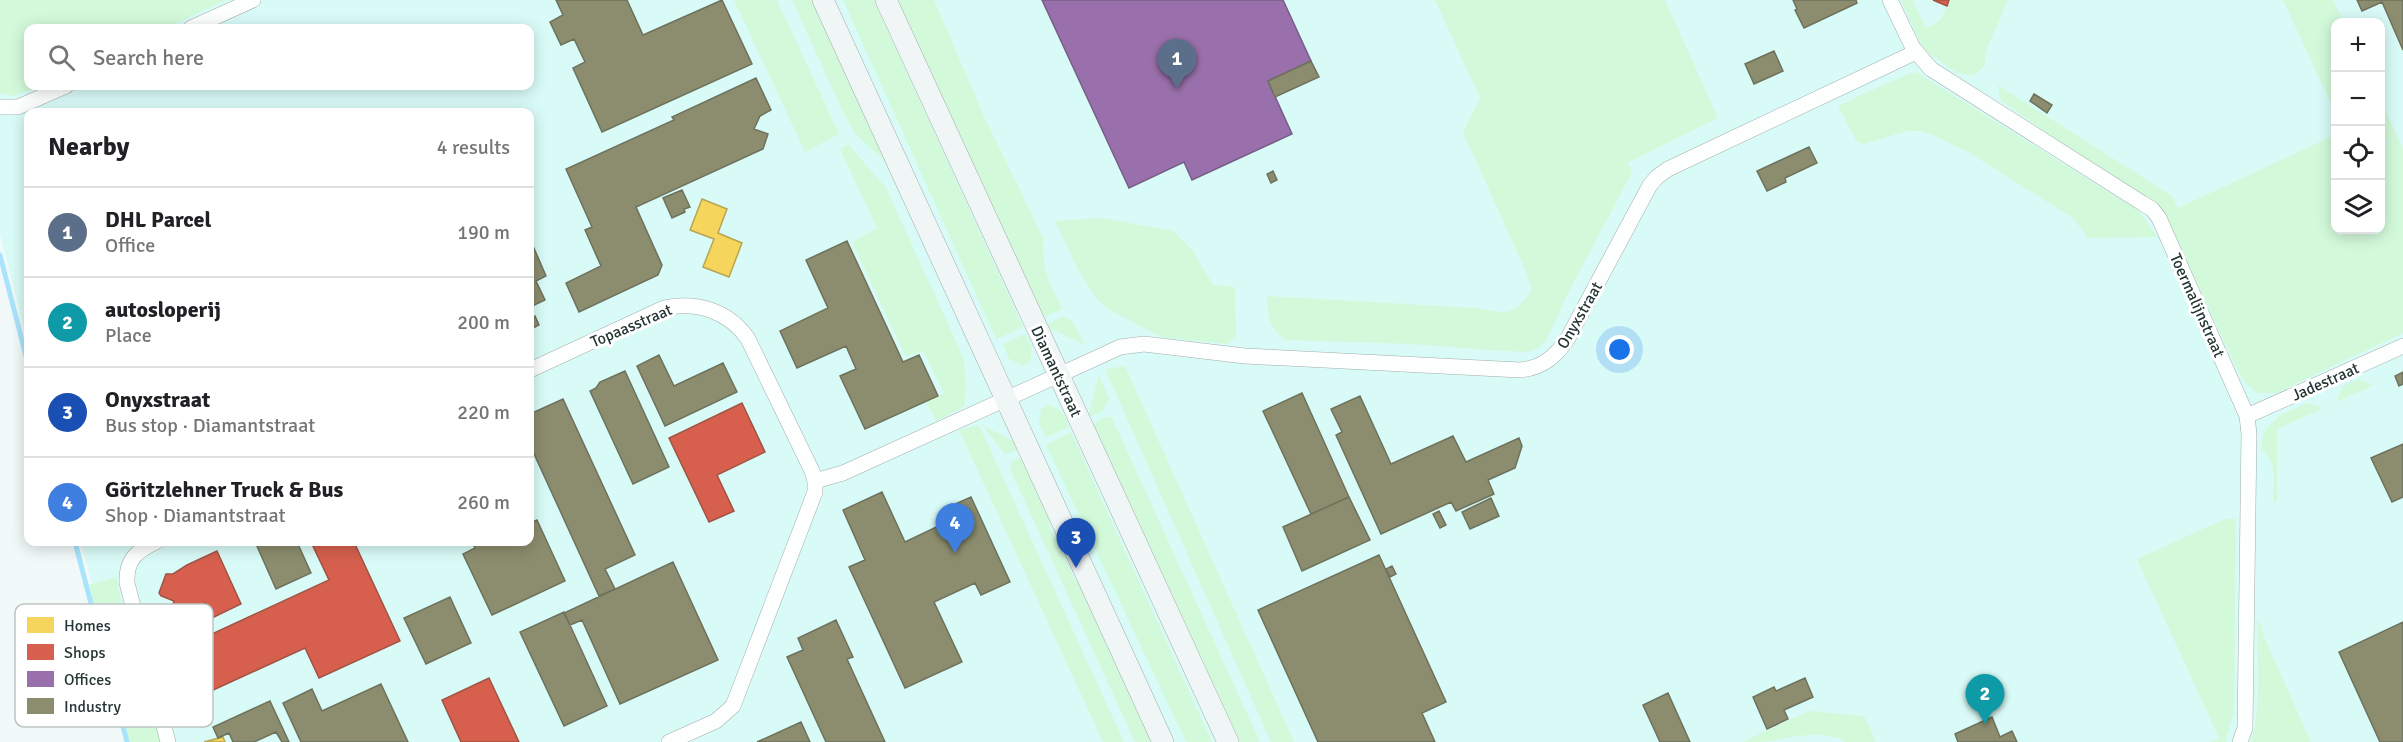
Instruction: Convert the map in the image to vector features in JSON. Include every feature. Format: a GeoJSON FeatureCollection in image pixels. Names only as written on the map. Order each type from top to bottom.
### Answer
{"type":"FeatureCollection","features":[{"type":"Feature","properties":{"kind":"main road"},"geometry":{"type":"LineString","coordinates":[[823,0],[1163,742]]}},
{"type":"Feature","properties":{"kind":"main road","name":"Diamantstraat"},"geometry":{"type":"LineString","coordinates":[[886,0],[1228,742]]}},
{"type":"Feature","properties":{"kind":"street"},"geometry":{"type":"LineString","coordinates":[[200,24],[253,0]]}},
{"type":"Feature","properties":{"kind":"street","name":"Toermalijnstraat"},"geometry":{"type":"LineString","coordinates":[[1890,0],[1916,52],[1931,69],[2152,209],[2159,218],[2247,416],[2249,434],[2246,729],[2240,742]]}},
{"type":"Feature","properties":{"kind":"street","name":"Onyxstraat"},"geometry":{"type":"LineString","coordinates":[[1007,400],[1120,347],[1143,344],[1245,356],[1520,370],[1539,366],[1560,350],[1568,338],[1650,185],[1657,177],[1668,169],[1916,52]]}},
{"type":"Feature","properties":{"kind":"street"},"geometry":{"type":"LineString","coordinates":[[0,107],[18,107],[57,90]]}},
{"type":"Feature","properties":{"kind":"street","name":"Topaasstraat"},"geometry":{"type":"LineString","coordinates":[[534,368],[664,308],[676,305],[704,307],[739,326],[748,339],[815,481]]}},
{"type":"Feature","properties":{"kind":"street","name":"Jadestraat"},"geometry":{"type":"LineString","coordinates":[[2247,416],[2403,346]]}},
{"type":"Feature","properties":{"kind":"street"},"geometry":{"type":"LineString","coordinates":[[669,742],[716,721],[733,706],[815,492],[815,481],[843,473],[1007,400]]}},
{"type":"Feature","properties":{"kind":"street"},"geometry":{"type":"LineString","coordinates":[[132,604],[126,572],[135,554],[149,546]]}},
{"type":"Feature","properties":{"kind":"street"},"geometry":{"type":"LineString","coordinates":[[164,727],[168,742]]}},
{"type":"Feature","properties":{"kind":"shaded area"},"geometry":{"type":"Polygon","coordinates":[[[0,0],[2403,0],[2403,742],[133,742],[129,727],[213,727],[213,604],[97,604],[82,546],[534,546],[534,108],[24,108],[24,328],[0,235],[0,0]]]}},
{"type":"Feature","properties":{"kind":"green space"},"geometry":{"type":"Polygon","coordinates":[[[0,0],[226,0],[174,24],[24,24],[24,90],[30,90],[13,96],[0,93],[0,0]]]}},
{"type":"Feature","properties":{"kind":"green space"},"geometry":{"type":"Polygon","coordinates":[[[734,0],[777,0],[839,134],[805,152],[734,0]]]}},
{"type":"Feature","properties":{"kind":"green space"},"geometry":{"type":"Polygon","coordinates":[[[792,0],[821,0],[895,170],[855,134],[792,0]]]}},
{"type":"Feature","properties":{"kind":"green space"},"geometry":{"type":"Polygon","coordinates":[[[843,0],[874,0],[1023,327],[996,339],[843,0]]]}},
{"type":"Feature","properties":{"kind":"green space"},"geometry":{"type":"Polygon","coordinates":[[[897,0],[934,0],[986,121],[1043,237],[1044,264],[1048,279],[1062,309],[1042,318],[897,0]]]}},
{"type":"Feature","properties":{"kind":"green space"},"geometry":{"type":"Polygon","coordinates":[[[1435,0],[1665,0],[1718,118],[1627,163],[1632,170],[1629,178],[1567,295],[1547,339],[1539,348],[1529,352],[1411,344],[1286,340],[1273,327],[1267,296],[1475,308],[1508,312],[1518,306],[1532,291],[1527,274],[1463,132],[1480,98],[1435,0]]]}},
{"type":"Feature","properties":{"kind":"green space"},"geometry":{"type":"Polygon","coordinates":[[[1901,0],[1913,0],[1925,27],[1938,21],[1949,0],[2008,0],[1985,53],[1985,65],[1973,76],[1957,73],[1923,49],[1901,0]]]}},
{"type":"Feature","properties":{"kind":"green space"},"geometry":{"type":"Polygon","coordinates":[[[2283,0],[2333,0],[2342,18],[2331,18],[2331,103],[2283,0]]]}},
{"type":"Feature","properties":{"kind":"green space"},"geometry":{"type":"Polygon","coordinates":[[[1916,72],[2139,211],[2157,237],[2088,238],[2073,218],[1968,152],[1930,134],[1906,131],[1865,144],[1857,142],[1838,106],[1916,72]]]}},
{"type":"Feature","properties":{"kind":"green space"},"geometry":{"type":"Polygon","coordinates":[[[1998,85],[2172,196],[2178,208],[2331,137],[2331,234],[2385,234],[2385,110],[2403,149],[2403,333],[2276,393],[2257,393],[2247,385],[2238,371],[2167,218],[2000,100],[1998,85]]]}},
{"type":"Feature","properties":{"kind":"green space"},"geometry":{"type":"Polygon","coordinates":[[[848,144],[886,188],[964,359],[966,387],[964,407],[936,421],[926,402],[944,393],[923,351],[906,357],[852,242],[877,228],[840,149],[848,144]]]}},
{"type":"Feature","properties":{"kind":"green space"},"geometry":{"type":"Polygon","coordinates":[[[1102,218],[1173,231],[1193,251],[1213,285],[1235,287],[1236,336],[1227,344],[1161,337],[1108,309],[1097,299],[1078,270],[1055,221],[1102,218]]]}},
{"type":"Feature","properties":{"kind":"green space"},"geometry":{"type":"Polygon","coordinates":[[[1064,316],[1072,321],[1085,345],[1045,326],[1064,316]]]}},
{"type":"Feature","properties":{"kind":"green space"},"geometry":{"type":"Polygon","coordinates":[[[1025,334],[1032,348],[1030,362],[1022,366],[1009,359],[1003,344],[1025,334]]]}},
{"type":"Feature","properties":{"kind":"green space"},"geometry":{"type":"Polygon","coordinates":[[[1125,366],[1294,742],[1271,742],[1105,369],[1125,366]]]}},
{"type":"Feature","properties":{"kind":"green space"},"geometry":{"type":"Polygon","coordinates":[[[1099,375],[1109,398],[1103,411],[1088,417],[1099,375]]]}},
{"type":"Feature","properties":{"kind":"green space"},"geometry":{"type":"Polygon","coordinates":[[[2359,379],[2374,385],[2336,402],[2343,386],[2359,379]]]}},
{"type":"Feature","properties":{"kind":"green space"},"geometry":{"type":"Polygon","coordinates":[[[2307,403],[2324,408],[2277,429],[2277,501],[2273,503],[2273,467],[2262,450],[2263,435],[2267,428],[2278,419],[2277,417],[2307,403]]]}},
{"type":"Feature","properties":{"kind":"green space"},"geometry":{"type":"Polygon","coordinates":[[[1049,405],[1062,411],[1069,427],[1045,438],[1039,423],[1041,409],[1049,405]]]}},
{"type":"Feature","properties":{"kind":"green space"},"geometry":{"type":"Polygon","coordinates":[[[1111,416],[1260,742],[1237,742],[1092,425],[1111,416]]]}},
{"type":"Feature","properties":{"kind":"green space"},"geometry":{"type":"Polygon","coordinates":[[[979,425],[1124,742],[1103,742],[959,430],[979,425]]]}},
{"type":"Feature","properties":{"kind":"green space"},"geometry":{"type":"Polygon","coordinates":[[[982,425],[1026,447],[1005,454],[982,425]]]}},
{"type":"Feature","properties":{"kind":"green space"},"geometry":{"type":"Polygon","coordinates":[[[1071,432],[1212,742],[1186,742],[1046,445],[1071,432]]]}},
{"type":"Feature","properties":{"kind":"green space"},"geometry":{"type":"Polygon","coordinates":[[[1026,455],[1056,519],[1048,523],[1076,582],[1084,579],[1159,742],[1135,742],[1010,469],[1011,462],[1026,455]]]}},
{"type":"Feature","properties":{"kind":"green space"},"geometry":{"type":"Polygon","coordinates":[[[2225,519],[2236,519],[2234,712],[2225,742],[2210,742],[2219,738],[2137,559],[2225,519]]]}},
{"type":"Feature","properties":{"kind":"green space"},"geometry":{"type":"Polygon","coordinates":[[[117,577],[122,604],[94,604],[89,585],[117,577]]]}},
{"type":"Feature","properties":{"kind":"green space"},"geometry":{"type":"Polygon","coordinates":[[[2257,621],[2260,622],[2264,637],[2311,742],[2251,742],[2258,699],[2257,621]]]}},
{"type":"Feature","properties":{"kind":"green space"},"geometry":{"type":"Polygon","coordinates":[[[1809,711],[1864,716],[1876,742],[1844,742],[1842,739],[1814,735],[1771,741],[1742,742],[1809,711]]]}},
{"type":"Feature","properties":{"kind":"green space"},"geometry":{"type":"Polygon","coordinates":[[[124,727],[158,727],[162,742],[128,742],[124,727]]]}},
{"type":"Feature","properties":{"kind":"building: Homes"},"geometry":{"type":"Polygon","coordinates":[[[702,199],[727,209],[718,233],[742,243],[729,277],[703,267],[714,239],[690,230],[702,199]]]}},
{"type":"Feature","properties":{"kind":"building: Homes"},"geometry":{"type":"Polygon","coordinates":[[[223,737],[225,742],[204,742],[223,737]]]}},
{"type":"Feature","properties":{"kind":"building: Shops"},"geometry":{"type":"Polygon","coordinates":[[[1933,0],[1949,0],[1947,6],[1933,0]]]}},
{"type":"Feature","properties":{"kind":"building: Shops"},"geometry":{"type":"Polygon","coordinates":[[[742,403],[765,452],[717,475],[734,511],[709,522],[669,438],[742,403]]]}},
{"type":"Feature","properties":{"kind":"building: Shops"},"geometry":{"type":"Polygon","coordinates":[[[313,546],[356,546],[400,641],[319,678],[305,648],[213,690],[213,633],[329,580],[313,546]]]}},
{"type":"Feature","properties":{"kind":"building: Shops"},"geometry":{"type":"Polygon","coordinates":[[[217,551],[241,604],[213,618],[213,604],[173,604],[174,601],[161,596],[159,593],[166,574],[173,574],[217,551]]]}},
{"type":"Feature","properties":{"kind":"building: Shops"},"geometry":{"type":"Polygon","coordinates":[[[489,678],[519,742],[461,742],[442,700],[489,678]]]}},
{"type":"Feature","properties":{"kind":"building: Offices"},"geometry":{"type":"Polygon","coordinates":[[[1042,0],[1283,0],[1311,61],[1268,81],[1292,134],[1192,180],[1184,162],[1129,188],[1042,0]]]}},
{"type":"Feature","properties":{"kind":"building: Industry"},"geometry":{"type":"Polygon","coordinates":[[[556,0],[627,0],[643,35],[722,0],[752,64],[602,132],[573,68],[585,62],[574,39],[561,45],[550,22],[563,15],[556,0]]]}},
{"type":"Feature","properties":{"kind":"building: Industry"},"geometry":{"type":"Polygon","coordinates":[[[1793,0],[1856,0],[1857,3],[1804,28],[1793,0]]]}},
{"type":"Feature","properties":{"kind":"building: Industry"},"geometry":{"type":"Polygon","coordinates":[[[2357,0],[2403,0],[2403,50],[2382,2],[2362,11],[2357,0]]]}},
{"type":"Feature","properties":{"kind":"building: Industry"},"geometry":{"type":"Polygon","coordinates":[[[1774,51],[1783,71],[1754,84],[1745,64],[1774,51]]]}},
{"type":"Feature","properties":{"kind":"building: Industry"},"geometry":{"type":"Polygon","coordinates":[[[1311,61],[1319,77],[1275,97],[1268,81],[1311,61]]]}},
{"type":"Feature","properties":{"kind":"building: Industry"},"geometry":{"type":"Polygon","coordinates":[[[756,78],[771,110],[760,116],[754,129],[768,134],[763,149],[636,207],[662,265],[658,275],[579,312],[566,283],[601,266],[585,230],[592,227],[566,169],[674,120],[672,117],[756,78]]]}},
{"type":"Feature","properties":{"kind":"building: Industry"},"geometry":{"type":"Polygon","coordinates":[[[2034,94],[2052,105],[2047,113],[2030,101],[2034,94]]]}},
{"type":"Feature","properties":{"kind":"building: Industry"},"geometry":{"type":"Polygon","coordinates":[[[1809,147],[1817,163],[1785,178],[1786,182],[1767,191],[1757,171],[1809,147]]]}},
{"type":"Feature","properties":{"kind":"building: Industry"},"geometry":{"type":"Polygon","coordinates":[[[1273,171],[1277,180],[1271,183],[1267,174],[1273,171]]]}},
{"type":"Feature","properties":{"kind":"building: Industry"},"geometry":{"type":"Polygon","coordinates":[[[682,190],[690,207],[672,218],[663,198],[682,190]]]}},
{"type":"Feature","properties":{"kind":"building: Industry"},"geometry":{"type":"Polygon","coordinates":[[[847,241],[903,362],[919,355],[938,396],[865,429],[840,376],[856,369],[846,346],[797,368],[780,331],[828,308],[806,260],[847,241]]]}},
{"type":"Feature","properties":{"kind":"building: Industry"},"geometry":{"type":"Polygon","coordinates":[[[534,248],[546,276],[536,281],[545,300],[534,305],[534,248]]]}},
{"type":"Feature","properties":{"kind":"building: Industry"},"geometry":{"type":"Polygon","coordinates":[[[534,317],[539,325],[534,328],[534,317]]]}},
{"type":"Feature","properties":{"kind":"building: Industry"},"geometry":{"type":"Polygon","coordinates":[[[659,355],[674,386],[723,363],[737,392],[665,426],[637,366],[659,355]]]}},
{"type":"Feature","properties":{"kind":"building: Industry"},"geometry":{"type":"Polygon","coordinates":[[[625,371],[669,467],[633,484],[590,391],[600,382],[625,371]]]}},
{"type":"Feature","properties":{"kind":"building: Industry"},"geometry":{"type":"Polygon","coordinates":[[[2403,372],[2403,384],[2399,386],[2395,376],[2403,372]]]}},
{"type":"Feature","properties":{"kind":"building: Industry"},"geometry":{"type":"Polygon","coordinates":[[[1302,393],[1349,497],[1311,514],[1263,411],[1302,393]]]}},
{"type":"Feature","properties":{"kind":"building: Industry"},"geometry":{"type":"Polygon","coordinates":[[[1360,396],[1391,464],[1453,436],[1466,462],[1519,438],[1522,446],[1515,468],[1488,480],[1494,494],[1456,511],[1451,502],[1381,534],[1336,435],[1342,432],[1331,409],[1360,396]]]}},
{"type":"Feature","properties":{"kind":"building: Industry"},"geometry":{"type":"Polygon","coordinates":[[[563,399],[635,555],[605,569],[615,589],[599,596],[534,454],[534,412],[563,399]]]}},
{"type":"Feature","properties":{"kind":"building: Industry"},"geometry":{"type":"Polygon","coordinates":[[[2403,444],[2403,497],[2392,502],[2371,458],[2403,444]]]}},
{"type":"Feature","properties":{"kind":"building: Industry"},"geometry":{"type":"Polygon","coordinates":[[[882,492],[905,542],[947,522],[942,510],[971,497],[1010,582],[981,595],[975,583],[934,602],[962,662],[905,688],[849,567],[865,560],[843,510],[882,492]]]}},
{"type":"Feature","properties":{"kind":"building: Industry"},"geometry":{"type":"Polygon","coordinates":[[[1349,497],[1370,540],[1302,571],[1283,527],[1349,497]]]}},
{"type":"Feature","properties":{"kind":"building: Industry"},"geometry":{"type":"Polygon","coordinates":[[[1491,498],[1499,516],[1470,529],[1462,512],[1491,498]]]}},
{"type":"Feature","properties":{"kind":"building: Industry"},"geometry":{"type":"Polygon","coordinates":[[[1439,511],[1446,525],[1440,528],[1433,514],[1439,511]]]}},
{"type":"Feature","properties":{"kind":"building: Industry"},"geometry":{"type":"Polygon","coordinates":[[[537,520],[565,581],[492,615],[463,554],[475,548],[474,546],[534,546],[534,521],[537,520]]]}},
{"type":"Feature","properties":{"kind":"building: Industry"},"geometry":{"type":"Polygon","coordinates":[[[257,546],[299,546],[311,573],[276,589],[257,546]]]}},
{"type":"Feature","properties":{"kind":"building: Industry"},"geometry":{"type":"Polygon","coordinates":[[[1379,555],[1446,702],[1422,713],[1435,742],[1318,742],[1258,610],[1379,555]]]}},
{"type":"Feature","properties":{"kind":"building: Industry"},"geometry":{"type":"Polygon","coordinates":[[[673,562],[718,660],[620,704],[582,620],[570,625],[564,613],[673,562]]]}},
{"type":"Feature","properties":{"kind":"building: Industry"},"geometry":{"type":"Polygon","coordinates":[[[1392,566],[1396,574],[1390,577],[1386,569],[1392,566]]]}},
{"type":"Feature","properties":{"kind":"building: Industry"},"geometry":{"type":"Polygon","coordinates":[[[450,597],[471,643],[426,664],[404,618],[450,597]]]}},
{"type":"Feature","properties":{"kind":"building: Industry"},"geometry":{"type":"Polygon","coordinates":[[[564,612],[607,706],[564,726],[520,632],[564,612]]]}},
{"type":"Feature","properties":{"kind":"building: Industry"},"geometry":{"type":"Polygon","coordinates":[[[836,620],[853,657],[847,659],[885,742],[826,742],[787,657],[803,650],[798,638],[836,620]]]}},
{"type":"Feature","properties":{"kind":"building: Industry"},"geometry":{"type":"Polygon","coordinates":[[[2403,622],[2403,742],[2380,742],[2339,652],[2403,622]]]}},
{"type":"Feature","properties":{"kind":"building: Industry"},"geometry":{"type":"Polygon","coordinates":[[[1805,678],[1813,697],[1784,710],[1788,719],[1767,729],[1753,697],[1774,687],[1776,691],[1805,678]]]}},
{"type":"Feature","properties":{"kind":"building: Industry"},"geometry":{"type":"Polygon","coordinates":[[[381,684],[408,742],[301,742],[283,703],[312,689],[322,711],[381,684]]]}},
{"type":"Feature","properties":{"kind":"building: Industry"},"geometry":{"type":"Polygon","coordinates":[[[1668,693],[1690,742],[1660,742],[1643,705],[1668,693]]]}},
{"type":"Feature","properties":{"kind":"building: Industry"},"geometry":{"type":"Polygon","coordinates":[[[270,701],[289,742],[282,742],[276,732],[254,742],[233,742],[229,733],[218,738],[213,727],[270,701]]]}},
{"type":"Feature","properties":{"kind":"building: Industry"},"geometry":{"type":"Polygon","coordinates":[[[1992,717],[2000,737],[2012,731],[2017,742],[1958,742],[1955,734],[1992,717]]]}},
{"type":"Feature","properties":{"kind":"building: Industry"},"geometry":{"type":"Polygon","coordinates":[[[801,722],[810,742],[757,742],[801,722]]]}},
{"type":"Feature","properties":{"kind":"waterway"},"geometry":{"type":"LineString","coordinates":[[0,255],[24,348]]}},
{"type":"Feature","properties":{"kind":"waterway"},"geometry":{"type":"LineString","coordinates":[[76,546],[91,604]]}},
{"type":"Feature","properties":{"kind":"waterway"},"geometry":{"type":"LineString","coordinates":[[123,727],[127,742]]}},
{"type":"Feature","properties":{"kind":"place","name":"DHL Parcel"},"geometry":{"type":"Point","coordinates":[1177,89]}},
{"type":"Feature","properties":{"kind":"place","name":"Göritzlehner Truck & Bus"},"geometry":{"type":"Point","coordinates":[955,553]}},
{"type":"Feature","properties":{"kind":"place","name":"Onyxstraat"},"geometry":{"type":"Point","coordinates":[1076,568]}},
{"type":"Feature","properties":{"kind":"place","name":"autosloperij"},"geometry":{"type":"Point","coordinates":[1985,724]}}]}
